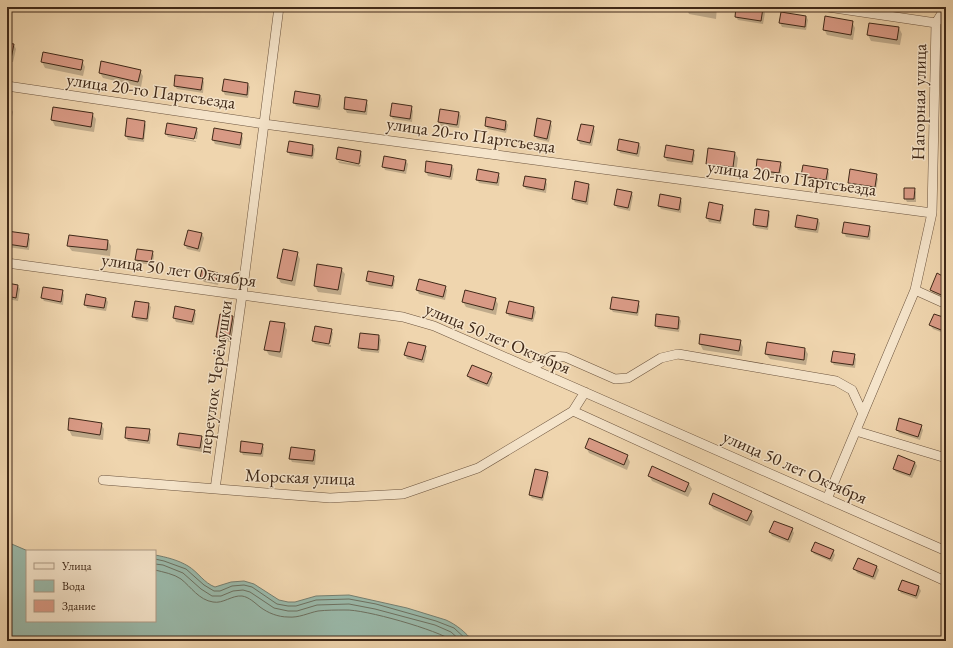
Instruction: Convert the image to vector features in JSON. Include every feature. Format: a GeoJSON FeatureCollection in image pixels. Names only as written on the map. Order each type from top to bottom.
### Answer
{"type":"FeatureCollection","features":[{"type":"Feature","properties":{"kind":"street","name":"переулок Черёмушки"},"geometry":{"type":"LineString","coordinates":[[215,489],[242,295],[279,7]]}},
{"type":"Feature","properties":{"kind":"street","name":"Нагорная улица"},"geometry":{"type":"LineString","coordinates":[[827,499],[915,290],[932,213],[936,23],[828,7]]}},
{"type":"Feature","properties":{"kind":"street"},"geometry":{"type":"LineString","coordinates":[[936,23],[946,7]]}},
{"type":"Feature","properties":{"kind":"street","name":"улица 20-го Партсъезда"},"geometry":{"type":"LineString","coordinates":[[7,86],[264,124],[932,213]]}},
{"type":"Feature","properties":{"kind":"street","name":"улица 50 лет Октября"},"geometry":{"type":"LineString","coordinates":[[7,263],[403,317],[434,326],[946,551]]}},
{"type":"Feature","properties":{"kind":"street"},"geometry":{"type":"LineString","coordinates":[[915,290],[946,304]]}},
{"type":"Feature","properties":{"kind":"street"},"geometry":{"type":"LineString","coordinates":[[531,368],[552,356],[564,357],[615,379],[628,378],[661,358],[678,354],[836,381],[852,390],[863,414]]}},
{"type":"Feature","properties":{"kind":"street","name":"Морская улица"},"geometry":{"type":"LineString","coordinates":[[103,480],[330,498],[403,494],[478,468],[573,411],[585,392]]}},
{"type":"Feature","properties":{"kind":"street"},"geometry":{"type":"LineString","coordinates":[[573,411],[943,580],[946,580]]}},
{"type":"Feature","properties":{"kind":"street"},"geometry":{"type":"LineString","coordinates":[[856,431],[946,458]]}},
{"type":"Feature","properties":{"kind":"water"},"geometry":{"type":"Polygon","coordinates":[[[7,542],[26,550],[26,622],[156,622],[156,555],[172,559],[192,568],[208,583],[215,587],[231,582],[244,581],[254,584],[279,600],[288,602],[295,602],[316,596],[349,595],[407,608],[446,620],[461,629],[473,641],[7,641],[7,542]]]}},
{"type":"Feature","properties":{"kind":"building"},"geometry":{"type":"Polygon","coordinates":[[[736,7],[763,8],[761,21],[735,17],[736,7]]]}},
{"type":"Feature","properties":{"kind":"building"},"geometry":{"type":"Polygon","coordinates":[[[781,12],[806,16],[805,27],[779,23],[781,12]]]}},
{"type":"Feature","properties":{"kind":"building"},"geometry":{"type":"Polygon","coordinates":[[[825,16],[853,21],[851,35],[823,30],[825,16]]]}},
{"type":"Feature","properties":{"kind":"building"},"geometry":{"type":"Polygon","coordinates":[[[869,23],[899,27],[897,40],[867,35],[869,23]]]}},
{"type":"Feature","properties":{"kind":"building"},"geometry":{"type":"Polygon","coordinates":[[[7,43],[14,44],[10,64],[7,64],[7,43]]]}},
{"type":"Feature","properties":{"kind":"building"},"geometry":{"type":"Polygon","coordinates":[[[43,52],[83,60],[81,70],[41,62],[43,52]]]}},
{"type":"Feature","properties":{"kind":"building"},"geometry":{"type":"Polygon","coordinates":[[[101,61],[141,70],[138,82],[99,73],[101,61]]]}},
{"type":"Feature","properties":{"kind":"building"},"geometry":{"type":"Polygon","coordinates":[[[175,75],[203,78],[201,90],[174,86],[175,75]]]}},
{"type":"Feature","properties":{"kind":"building"},"geometry":{"type":"Polygon","coordinates":[[[224,79],[248,83],[247,95],[222,91],[224,79]]]}},
{"type":"Feature","properties":{"kind":"building"},"geometry":{"type":"Polygon","coordinates":[[[295,91],[320,95],[318,107],[293,103],[295,91]]]}},
{"type":"Feature","properties":{"kind":"building"},"geometry":{"type":"Polygon","coordinates":[[[345,97],[367,100],[365,112],[344,109],[345,97]]]}},
{"type":"Feature","properties":{"kind":"building"},"geometry":{"type":"Polygon","coordinates":[[[392,103],[412,106],[410,119],[390,116],[392,103]]]}},
{"type":"Feature","properties":{"kind":"building"},"geometry":{"type":"Polygon","coordinates":[[[53,107],[93,113],[91,127],[51,120],[53,107]]]}},
{"type":"Feature","properties":{"kind":"building"},"geometry":{"type":"Polygon","coordinates":[[[440,109],[459,112],[457,125],[438,122],[440,109]]]}},
{"type":"Feature","properties":{"kind":"building"},"geometry":{"type":"Polygon","coordinates":[[[486,117],[506,121],[505,130],[485,126],[486,117]]]}},
{"type":"Feature","properties":{"kind":"building"},"geometry":{"type":"Polygon","coordinates":[[[127,118],[145,121],[143,139],[125,136],[127,118]]]}},
{"type":"Feature","properties":{"kind":"building"},"geometry":{"type":"Polygon","coordinates":[[[537,118],[551,121],[547,139],[534,136],[537,118]]]}},
{"type":"Feature","properties":{"kind":"building"},"geometry":{"type":"Polygon","coordinates":[[[167,123],[197,128],[194,139],[165,134],[167,123]]]}},
{"type":"Feature","properties":{"kind":"building"},"geometry":{"type":"Polygon","coordinates":[[[581,124],[594,126],[590,143],[577,140],[581,124]]]}},
{"type":"Feature","properties":{"kind":"building"},"geometry":{"type":"Polygon","coordinates":[[[214,128],[242,133],[240,145],[212,140],[214,128]]]}},
{"type":"Feature","properties":{"kind":"building"},"geometry":{"type":"Polygon","coordinates":[[[619,139],[639,143],[637,154],[617,150],[619,139]]]}},
{"type":"Feature","properties":{"kind":"building"},"geometry":{"type":"Polygon","coordinates":[[[289,141],[313,145],[312,156],[287,152],[289,141]]]}},
{"type":"Feature","properties":{"kind":"building"},"geometry":{"type":"Polygon","coordinates":[[[666,145],[694,150],[692,162],[664,157],[666,145]]]}},
{"type":"Feature","properties":{"kind":"building"},"geometry":{"type":"Polygon","coordinates":[[[338,147],[361,151],[359,164],[336,159],[338,147]]]}},
{"type":"Feature","properties":{"kind":"building"},"geometry":{"type":"Polygon","coordinates":[[[708,148],[735,152],[733,167],[706,164],[708,148]]]}},
{"type":"Feature","properties":{"kind":"building"},"geometry":{"type":"Polygon","coordinates":[[[384,156],[406,160],[404,171],[382,167],[384,156]]]}},
{"type":"Feature","properties":{"kind":"building"},"geometry":{"type":"Polygon","coordinates":[[[757,159],[781,162],[779,173],[756,170],[757,159]]]}},
{"type":"Feature","properties":{"kind":"building"},"geometry":{"type":"Polygon","coordinates":[[[426,161],[452,165],[450,177],[425,172],[426,161]]]}},
{"type":"Feature","properties":{"kind":"building"},"geometry":{"type":"Polygon","coordinates":[[[803,165],[828,169],[826,180],[801,176],[803,165]]]}},
{"type":"Feature","properties":{"kind":"building"},"geometry":{"type":"Polygon","coordinates":[[[478,169],[499,173],[497,183],[476,180],[478,169]]]}},
{"type":"Feature","properties":{"kind":"building"},"geometry":{"type":"Polygon","coordinates":[[[850,169],[877,174],[875,187],[848,183],[850,169]]]}},
{"type":"Feature","properties":{"kind":"building"},"geometry":{"type":"Polygon","coordinates":[[[525,176],[546,179],[544,190],[523,186],[525,176]]]}},
{"type":"Feature","properties":{"kind":"building"},"geometry":{"type":"Polygon","coordinates":[[[575,181],[589,184],[586,202],[572,199],[575,181]]]}},
{"type":"Feature","properties":{"kind":"building"},"geometry":{"type":"Polygon","coordinates":[[[904,188],[915,188],[914,199],[904,199],[904,188]]]}},
{"type":"Feature","properties":{"kind":"building"},"geometry":{"type":"Polygon","coordinates":[[[617,189],[632,192],[628,208],[614,205],[617,189]]]}},
{"type":"Feature","properties":{"kind":"building"},"geometry":{"type":"Polygon","coordinates":[[[660,194],[681,198],[679,210],[658,206],[660,194]]]}},
{"type":"Feature","properties":{"kind":"building"},"geometry":{"type":"Polygon","coordinates":[[[709,202],[723,205],[720,221],[706,218],[709,202]]]}},
{"type":"Feature","properties":{"kind":"building"},"geometry":{"type":"Polygon","coordinates":[[[755,209],[769,211],[767,227],[753,225],[755,209]]]}},
{"type":"Feature","properties":{"kind":"building"},"geometry":{"type":"Polygon","coordinates":[[[797,215],[818,219],[816,230],[795,227],[797,215]]]}},
{"type":"Feature","properties":{"kind":"building"},"geometry":{"type":"Polygon","coordinates":[[[844,222],[870,226],[868,237],[842,233],[844,222]]]}},
{"type":"Feature","properties":{"kind":"building"},"geometry":{"type":"Polygon","coordinates":[[[188,230],[202,233],[198,249],[184,245],[188,230]]]}},
{"type":"Feature","properties":{"kind":"building"},"geometry":{"type":"Polygon","coordinates":[[[7,231],[29,234],[27,247],[7,244],[7,231]]]}},
{"type":"Feature","properties":{"kind":"building"},"geometry":{"type":"Polygon","coordinates":[[[69,235],[108,240],[107,250],[67,246],[69,235]]]}},
{"type":"Feature","properties":{"kind":"building"},"geometry":{"type":"Polygon","coordinates":[[[137,249],[153,251],[151,262],[135,260],[137,249]]]}},
{"type":"Feature","properties":{"kind":"building"},"geometry":{"type":"Polygon","coordinates":[[[283,249],[298,252],[292,281],[277,278],[283,249]]]}},
{"type":"Feature","properties":{"kind":"building"},"geometry":{"type":"Polygon","coordinates":[[[317,264],[342,268],[338,290],[314,286],[317,264]]]}},
{"type":"Feature","properties":{"kind":"building"},"geometry":{"type":"Polygon","coordinates":[[[202,269],[218,273],[216,282],[200,278],[202,269]]]}},
{"type":"Feature","properties":{"kind":"building"},"geometry":{"type":"Polygon","coordinates":[[[368,271],[394,276],[392,286],[366,281],[368,271]]]}},
{"type":"Feature","properties":{"kind":"building"},"geometry":{"type":"Polygon","coordinates":[[[937,273],[946,278],[946,297],[930,290],[937,273]]]}},
{"type":"Feature","properties":{"kind":"building"},"geometry":{"type":"Polygon","coordinates":[[[419,279],[446,286],[443,297],[416,290],[419,279]]]}},
{"type":"Feature","properties":{"kind":"building"},"geometry":{"type":"Polygon","coordinates":[[[7,283],[18,285],[16,298],[7,296],[7,283]]]}},
{"type":"Feature","properties":{"kind":"building"},"geometry":{"type":"Polygon","coordinates":[[[43,287],[63,290],[61,302],[41,298],[43,287]]]}},
{"type":"Feature","properties":{"kind":"building"},"geometry":{"type":"Polygon","coordinates":[[[465,290],[496,298],[493,310],[462,302],[465,290]]]}},
{"type":"Feature","properties":{"kind":"building"},"geometry":{"type":"Polygon","coordinates":[[[86,294],[106,298],[104,308],[84,305],[86,294]]]}},
{"type":"Feature","properties":{"kind":"building"},"geometry":{"type":"Polygon","coordinates":[[[612,297],[639,301],[637,313],[610,309],[612,297]]]}},
{"type":"Feature","properties":{"kind":"building"},"geometry":{"type":"Polygon","coordinates":[[[135,301],[149,303],[147,319],[132,317],[135,301]]]}},
{"type":"Feature","properties":{"kind":"building"},"geometry":{"type":"Polygon","coordinates":[[[509,301],[534,307],[532,319],[506,313],[509,301]]]}},
{"type":"Feature","properties":{"kind":"building"},"geometry":{"type":"Polygon","coordinates":[[[175,306],[195,310],[192,322],[173,318],[175,306]]]}},
{"type":"Feature","properties":{"kind":"building"},"geometry":{"type":"Polygon","coordinates":[[[220,314],[233,316],[229,339],[216,337],[220,314]]]}},
{"type":"Feature","properties":{"kind":"building"},"geometry":{"type":"Polygon","coordinates":[[[656,314],[679,317],[678,329],[655,326],[656,314]]]}},
{"type":"Feature","properties":{"kind":"building"},"geometry":{"type":"Polygon","coordinates":[[[934,314],[946,318],[946,332],[929,325],[934,314]]]}},
{"type":"Feature","properties":{"kind":"building"},"geometry":{"type":"Polygon","coordinates":[[[270,321],[285,323],[280,352],[264,350],[270,321]]]}},
{"type":"Feature","properties":{"kind":"building"},"geometry":{"type":"Polygon","coordinates":[[[315,326],[332,329],[329,344],[312,341],[315,326]]]}},
{"type":"Feature","properties":{"kind":"building"},"geometry":{"type":"Polygon","coordinates":[[[360,333],[379,335],[378,350],[358,348],[360,333]]]}},
{"type":"Feature","properties":{"kind":"building"},"geometry":{"type":"Polygon","coordinates":[[[700,334],[741,340],[739,351],[699,344],[700,334]]]}},
{"type":"Feature","properties":{"kind":"building"},"geometry":{"type":"Polygon","coordinates":[[[408,342],[426,346],[422,360],[404,355],[408,342]]]}},
{"type":"Feature","properties":{"kind":"building"},"geometry":{"type":"Polygon","coordinates":[[[767,342],[805,348],[804,360],[765,354],[767,342]]]}},
{"type":"Feature","properties":{"kind":"building"},"geometry":{"type":"Polygon","coordinates":[[[833,351],[855,354],[853,365],[831,362],[833,351]]]}},
{"type":"Feature","properties":{"kind":"building"},"geometry":{"type":"Polygon","coordinates":[[[472,365],[492,373],[487,384],[467,376],[472,365]]]}},
{"type":"Feature","properties":{"kind":"building"},"geometry":{"type":"Polygon","coordinates":[[[69,418],[102,423],[100,435],[68,430],[69,418]]]}},
{"type":"Feature","properties":{"kind":"building"},"geometry":{"type":"Polygon","coordinates":[[[899,418],[922,425],[918,437],[896,430],[899,418]]]}},
{"type":"Feature","properties":{"kind":"building"},"geometry":{"type":"Polygon","coordinates":[[[126,427],[150,429],[148,441],[125,438],[126,427]]]}},
{"type":"Feature","properties":{"kind":"building"},"geometry":{"type":"Polygon","coordinates":[[[179,433],[202,436],[200,448],[177,445],[179,433]]]}},
{"type":"Feature","properties":{"kind":"building"},"geometry":{"type":"Polygon","coordinates":[[[589,438],[628,455],[624,465],[585,448],[589,438]]]}},
{"type":"Feature","properties":{"kind":"building"},"geometry":{"type":"Polygon","coordinates":[[[241,441],[263,444],[261,454],[240,452],[241,441]]]}},
{"type":"Feature","properties":{"kind":"building"},"geometry":{"type":"Polygon","coordinates":[[[291,447],[315,450],[313,461],[289,459],[291,447]]]}},
{"type":"Feature","properties":{"kind":"building"},"geometry":{"type":"Polygon","coordinates":[[[898,455],[915,462],[910,475],[893,469],[898,455]]]}},
{"type":"Feature","properties":{"kind":"building"},"geometry":{"type":"Polygon","coordinates":[[[652,466],[689,483],[685,492],[648,476],[652,466]]]}},
{"type":"Feature","properties":{"kind":"building"},"geometry":{"type":"Polygon","coordinates":[[[535,469],[548,472],[542,498],[529,495],[535,469]]]}},
{"type":"Feature","properties":{"kind":"building"},"geometry":{"type":"Polygon","coordinates":[[[713,493],[752,511],[747,521],[709,504],[713,493]]]}},
{"type":"Feature","properties":{"kind":"building"},"geometry":{"type":"Polygon","coordinates":[[[774,521],[793,528],[788,540],[769,532],[774,521]]]}},
{"type":"Feature","properties":{"kind":"building"},"geometry":{"type":"Polygon","coordinates":[[[815,542],[834,550],[830,559],[811,551],[815,542]]]}},
{"type":"Feature","properties":{"kind":"building"},"geometry":{"type":"Polygon","coordinates":[[[858,558],[877,566],[873,577],[853,569],[858,558]]]}},
{"type":"Feature","properties":{"kind":"building"},"geometry":{"type":"Polygon","coordinates":[[[902,580],[919,586],[916,596],[898,590],[902,580]]]}}]}
